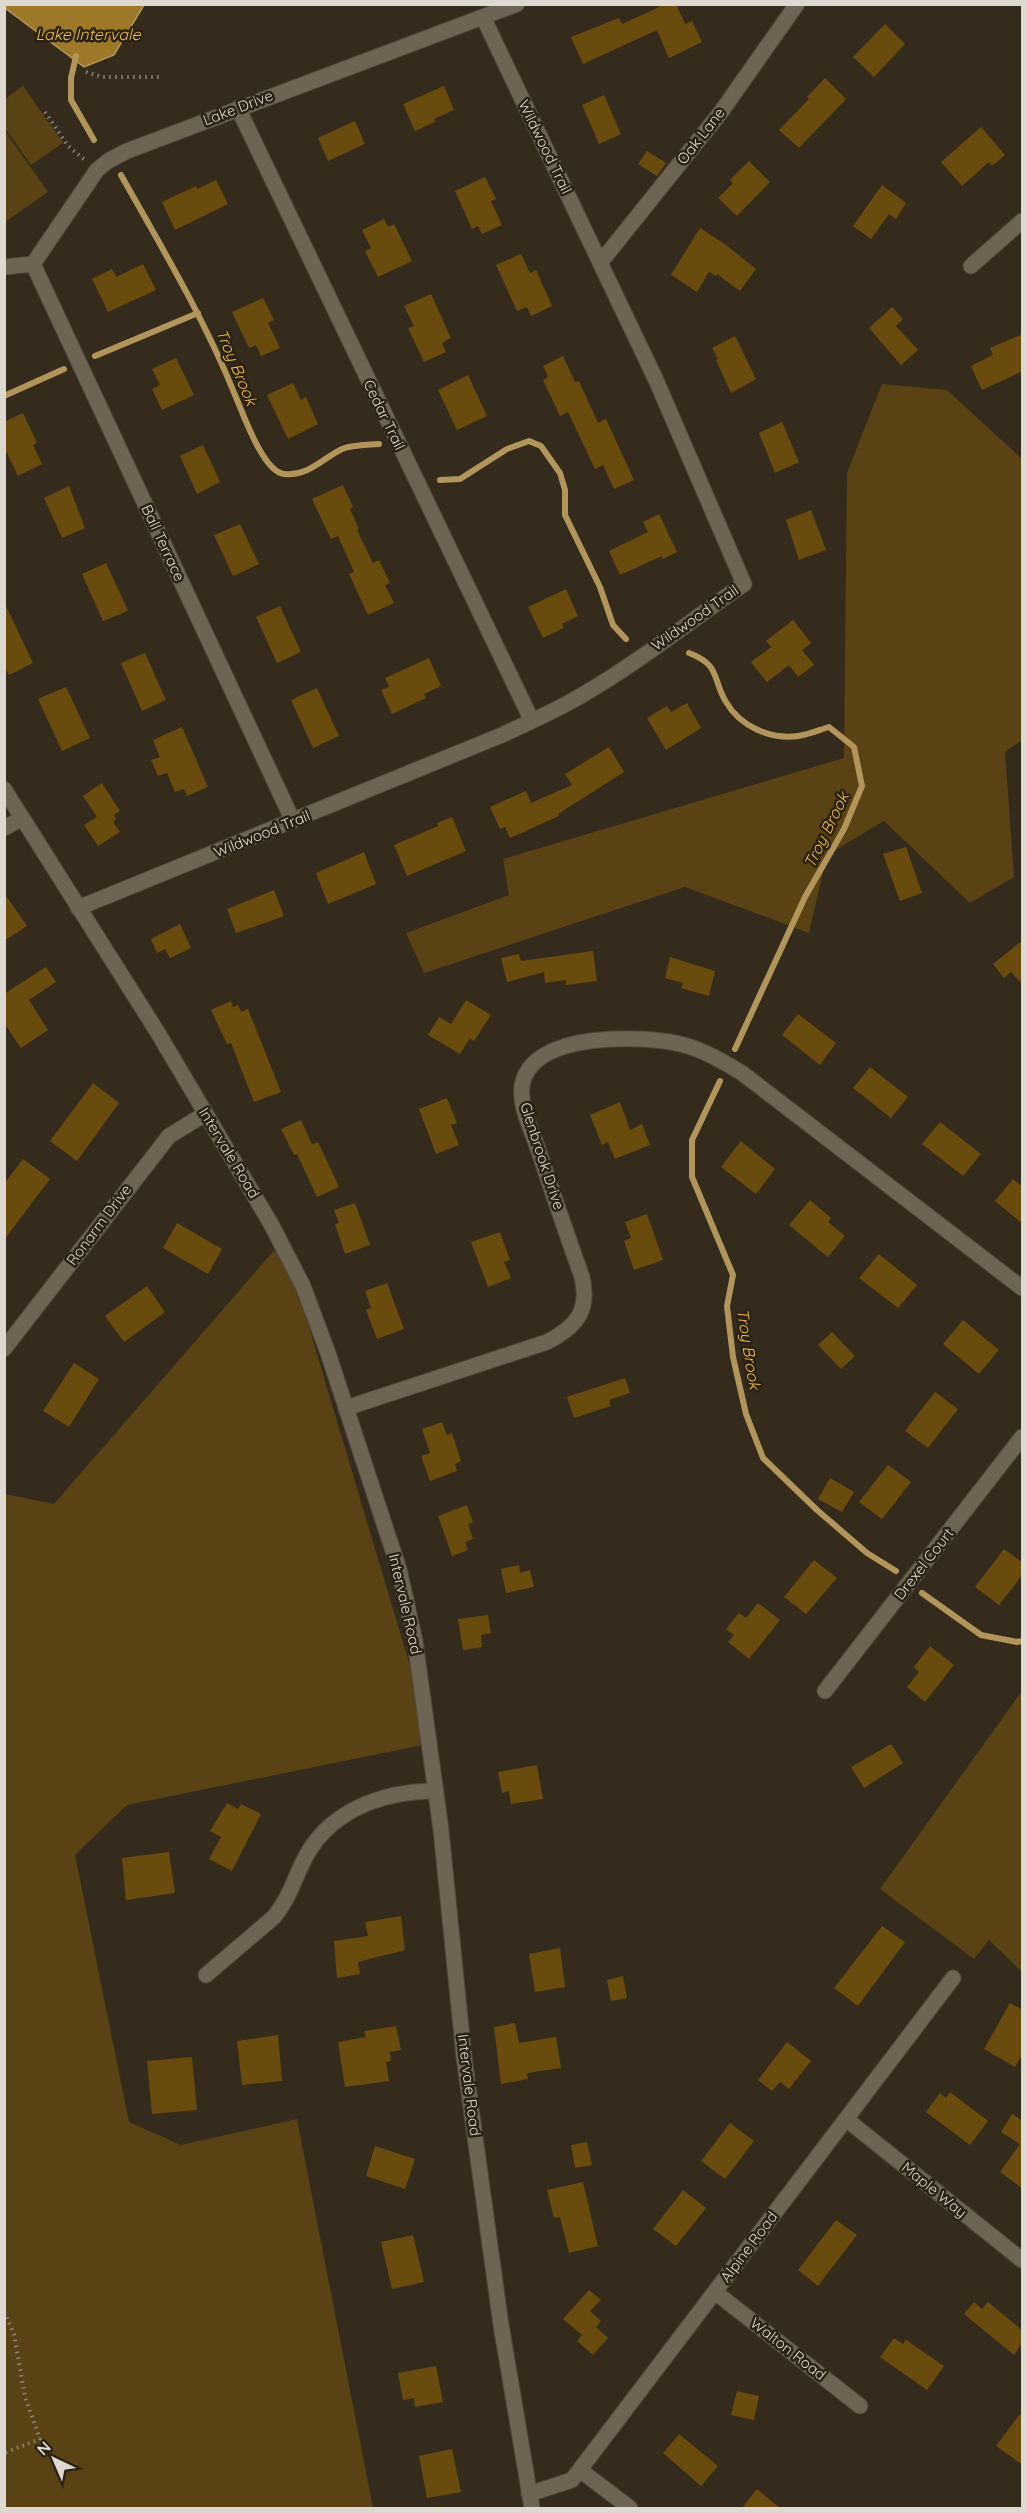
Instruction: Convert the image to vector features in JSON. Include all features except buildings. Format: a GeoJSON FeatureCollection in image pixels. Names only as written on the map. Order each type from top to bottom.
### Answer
{"type":"FeatureCollection","features":[{"type":"Feature","properties":{"kind":"street","name":"Lake Drive"},"geometry":{"type":"LineString","coordinates":[[33,264],[97,170],[108,161],[238,108],[517,4]]}},
{"type":"Feature","properties":{"kind":"street","name":"Oak Lane"},"geometry":{"type":"LineString","coordinates":[[600,262],[721,112],[797,4]]}},
{"type":"Feature","properties":{"kind":"street","name":"Wildwood Trail"},"geometry":{"type":"LineString","coordinates":[[78,908],[532,721],[578,698],[611,677],[744,584],[656,380],[483,17]]}},
{"type":"Feature","properties":{"kind":"street","name":"Cedar Trail"},"geometry":{"type":"LineString","coordinates":[[238,108],[532,721]]}},
{"type":"Feature","properties":{"kind":"street"},"geometry":{"type":"LineString","coordinates":[[971,266],[1023,221]]}},
{"type":"Feature","properties":{"kind":"street"},"geometry":{"type":"LineString","coordinates":[[4,267],[33,264]]}},
{"type":"Feature","properties":{"kind":"street","name":"Ball Terrace"},"geometry":{"type":"LineString","coordinates":[[33,264],[293,821]]}},
{"type":"Feature","properties":{"kind":"street","name":"Intervale Road"},"geometry":{"type":"LineString","coordinates":[[4,789],[158,1033],[271,1224],[303,1286],[399,1569],[415,1641],[436,1791],[464,2057],[501,2325],[530,2501]]}},
{"type":"Feature","properties":{"kind":"street"},"geometry":{"type":"LineString","coordinates":[[4,828],[21,819]]}},
{"type":"Feature","properties":{"kind":"street","name":"Glenbrook Drive"},"geometry":{"type":"LineString","coordinates":[[346,1408],[547,1342],[571,1328],[579,1317],[584,1304],[583,1284],[529,1121],[522,1086],[526,1073],[542,1057],[558,1048],[598,1039],[653,1038],[683,1044],[718,1058],[742,1073],[1023,1288]]}},
{"type":"Feature","properties":{"kind":"street","name":"Ronarm Drive"},"geometry":{"type":"LineString","coordinates":[[4,1349],[169,1136],[205,1114]]}},
{"type":"Feature","properties":{"kind":"street","name":"Drexel Court"},"geometry":{"type":"LineString","coordinates":[[825,1691],[1023,1437]]}},
{"type":"Feature","properties":{"kind":"street"},"geometry":{"type":"LineString","coordinates":[[206,1975],[274,1917],[284,1905],[302,1862],[318,1839],[337,1820],[373,1800],[399,1793],[436,1791]]}},
{"type":"Feature","properties":{"kind":"street","name":"Alpine Road"},"geometry":{"type":"LineString","coordinates":[[530,2501],[572,2480],[953,1978]]}},
{"type":"Feature","properties":{"kind":"street","name":"Maple Way"},"geometry":{"type":"LineString","coordinates":[[846,2119],[1023,2260]]}},
{"type":"Feature","properties":{"kind":"street","name":"Walton Road"},"geometry":{"type":"LineString","coordinates":[[715,2292],[860,2406]]}},
{"type":"Feature","properties":{"kind":"street"},"geometry":{"type":"LineString","coordinates":[[580,2470],[630,2508]]}},
{"type":"Feature","properties":{"kind":"path"},"geometry":{"type":"LineString","coordinates":[[86,72],[102,77],[162,77]]}},
{"type":"Feature","properties":{"kind":"path"},"geometry":{"type":"LineString","coordinates":[[45,112],[68,146],[97,170]]}},
{"type":"Feature","properties":{"kind":"path"},"geometry":{"type":"LineString","coordinates":[[4,2312],[14,2334],[25,2397],[40,2439],[4,2453]]}},
{"type":"Feature","properties":{"kind":"shaded area"},"geometry":{"type":"Polygon","coordinates":[[[23,86],[63,143],[31,165],[5,128],[5,99],[23,86]]]}},
{"type":"Feature","properties":{"kind":"shaded area"},"geometry":{"type":"Polygon","coordinates":[[[5,131],[48,192],[5,222],[4,221],[5,131]]]}},
{"type":"Feature","properties":{"kind":"shaded area"},"geometry":{"type":"Polygon","coordinates":[[[882,384],[947,390],[1022,459],[1022,740],[1005,752],[1014,877],[970,903],[884,821],[827,855],[809,933],[685,887],[424,973],[406,933],[509,895],[503,859],[844,758],[847,473],[882,384]]]}},
{"type":"Feature","properties":{"kind":"shaded area"},"geometry":{"type":"Polygon","coordinates":[[[283,1240],[433,1743],[127,1805],[75,1855],[129,2122],[181,2145],[297,2119],[373,2508],[5,2508],[5,1494],[54,1504],[283,1240]]]}},
{"type":"Feature","properties":{"kind":"shaded area"},"geometry":{"type":"Polygon","coordinates":[[[1022,1691],[1022,1972],[989,1940],[974,1959],[880,1889],[1022,1691]]]}},
{"type":"Feature","properties":{"kind":"water","name":"Lake Intervale"},"geometry":{"type":"Polygon","coordinates":[[[5,4],[144,5],[114,55],[84,67],[5,8],[5,4]]]}},
{"type":"Feature","properties":{"kind":"waterway","name":"Troy Brook"},"geometry":{"type":"LineString","coordinates":[[76,56],[71,78],[71,100],[94,140]]}},
{"type":"Feature","properties":{"kind":"waterway","name":"Troy Brook"},"geometry":{"type":"LineString","coordinates":[[121,175],[196,311],[261,453],[276,471],[284,474],[301,473],[342,449],[379,444]]}},
{"type":"Feature","properties":{"kind":"waterway"},"geometry":{"type":"LineString","coordinates":[[95,356],[198,313]]}},
{"type":"Feature","properties":{"kind":"waterway"},"geometry":{"type":"LineString","coordinates":[[4,396],[64,369]]}},
{"type":"Feature","properties":{"kind":"waterway","name":"Troy Brook"},"geometry":{"type":"LineString","coordinates":[[440,480],[460,479],[507,449],[529,441],[541,446],[560,473],[565,490],[565,515],[600,587],[613,625],[626,639]]}},
{"type":"Feature","properties":{"kind":"waterway","name":"Troy Brook"},"geometry":{"type":"LineString","coordinates":[[689,653],[706,662],[714,673],[732,711],[757,730],[787,737],[806,735],[829,727],[854,747],[862,786],[844,829],[805,897],[735,1049]]}},
{"type":"Feature","properties":{"kind":"waterway","name":"Troy Brook"},"geometry":{"type":"LineString","coordinates":[[720,1081],[692,1140],[692,1177],[733,1275],[727,1306],[733,1357],[746,1414],[763,1458],[817,1510],[867,1553],[896,1571]]}},
{"type":"Feature","properties":{"kind":"waterway","name":"Troy Brook"},"geometry":{"type":"LineString","coordinates":[[922,1593],[981,1635],[1022,1641]]}}]}
